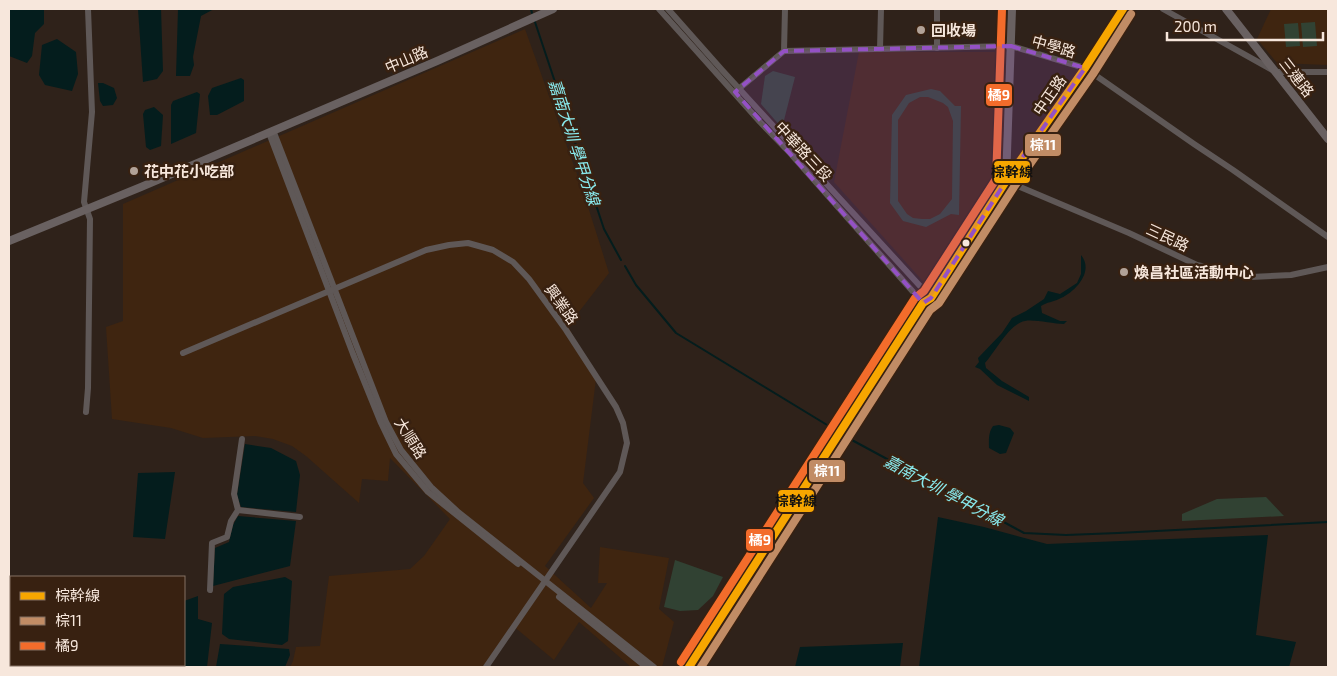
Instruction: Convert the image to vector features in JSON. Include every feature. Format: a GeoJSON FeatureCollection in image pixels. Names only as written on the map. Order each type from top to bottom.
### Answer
{"type":"FeatureCollection","features":[{"type":"Feature","properties":{"kind":"main road","name":"中山路"},"geometry":{"type":"LineString","coordinates":[[9,241],[271,132],[553,9]]}},
{"type":"Feature","properties":{"kind":"main road"},"geometry":{"type":"LineString","coordinates":[[1006,181],[1012,9]]}},
{"type":"Feature","properties":{"kind":"main road","name":"三連路"},"geometry":{"type":"LineString","coordinates":[[1226,9],[1328,139]]}},
{"type":"Feature","properties":{"kind":"main road","name":"中正路"},"geometry":{"type":"LineString","coordinates":[[931,298],[1006,181]]}},
{"type":"Feature","properties":{"kind":"main road"},"geometry":{"type":"LineString","coordinates":[[701,667],[923,303],[931,298]]}},
{"type":"Feature","properties":{"kind":"main road"},"geometry":{"type":"LineString","coordinates":[[689,667],[844,434],[930,311],[931,298]]}},
{"type":"Feature","properties":{"kind":"street"},"geometry":{"type":"LineString","coordinates":[[86,412],[88,388],[90,219],[84,202],[92,112],[88,9]]}},
{"type":"Feature","properties":{"kind":"street","name":"中華路三段"},"geometry":{"type":"LineString","coordinates":[[659,9],[931,298]]}},
{"type":"Feature","properties":{"kind":"street","name":"中華路三段"},"geometry":{"type":"LineString","coordinates":[[668,9],[930,311]]}},
{"type":"Feature","properties":{"kind":"street"},"geometry":{"type":"LineString","coordinates":[[737,90],[784,51],[785,9]]}},
{"type":"Feature","properties":{"kind":"street"},"geometry":{"type":"LineString","coordinates":[[880,49],[881,9]]}},
{"type":"Feature","properties":{"kind":"street"},"geometry":{"type":"LineString","coordinates":[[936,48],[937,9]]}},
{"type":"Feature","properties":{"kind":"street","name":"中正路"},"geometry":{"type":"LineString","coordinates":[[1006,181],[1085,68],[1123,9]]}},
{"type":"Feature","properties":{"kind":"street"},"geometry":{"type":"LineString","coordinates":[[1163,9],[1276,72],[1328,72]]}},
{"type":"Feature","properties":{"kind":"street","name":"中學路"},"geometry":{"type":"LineString","coordinates":[[784,51],[1011,46],[1085,68],[1328,237]]}},
{"type":"Feature","properties":{"kind":"street","name":"大順路"},"geometry":{"type":"LineString","coordinates":[[271,132],[386,422],[401,450],[431,487],[457,511],[646,667]]}},
{"type":"Feature","properties":{"kind":"street","name":"三民路"},"geometry":{"type":"LineString","coordinates":[[1006,181],[1129,233],[1197,265],[1251,277],[1291,275],[1328,268]]}},
{"type":"Feature","properties":{"kind":"street","name":"興業路"},"geometry":{"type":"LineString","coordinates":[[183,353],[426,250],[468,243],[492,250],[513,262],[529,279],[566,330],[616,407],[623,423],[627,443],[620,472],[486,667]]}},
{"type":"Feature","properties":{"kind":"street"},"geometry":{"type":"LineString","coordinates":[[210,590],[212,543],[227,537],[231,521],[238,510],[234,494],[242,439]]}},
{"type":"Feature","properties":{"kind":"street"},"geometry":{"type":"LineString","coordinates":[[238,510],[300,517]]}},
{"type":"Feature","properties":{"kind":"street","name":"大順路"},"geometry":{"type":"LineString","coordinates":[[544,582],[654,667]]}},
{"type":"Feature","properties":{"kind":"highlighted area"},"geometry":{"type":"Polygon","coordinates":[[[1011,46],[1085,68],[1006,181],[931,298],[923,303],[735,92],[784,51],[1011,46]]]}},
{"type":"Feature","properties":{"kind":"shaded area"},"geometry":{"type":"Polygon","coordinates":[[[1271,9],[1328,9],[1328,65],[1277,63],[1257,39],[1271,9]]]}},
{"type":"Feature","properties":{"kind":"shaded area"},"geometry":{"type":"Polygon","coordinates":[[[525,29],[583,191],[609,273],[568,326],[596,379],[583,483],[594,498],[545,566],[591,608],[607,583],[598,583],[600,547],[669,558],[659,609],[674,622],[662,667],[631,667],[579,622],[554,660],[512,625],[483,667],[290,667],[296,647],[320,646],[329,576],[410,569],[424,556],[450,519],[390,458],[388,481],[362,479],[359,503],[306,456],[292,446],[273,439],[255,436],[203,438],[171,428],[112,419],[106,327],[123,321],[123,204],[525,29]]]}},
{"type":"Feature","properties":{"kind":"shaded area"},"geometry":{"type":"Polygon","coordinates":[[[859,52],[999,52],[1004,58],[1003,178],[968,225],[929,288],[834,182],[859,52]]]}},
{"type":"Feature","properties":{"kind":"green space"},"geometry":{"type":"Polygon","coordinates":[[[1315,22],[1317,46],[1303,47],[1301,23],[1315,22]]]}},
{"type":"Feature","properties":{"kind":"green space"},"geometry":{"type":"Polygon","coordinates":[[[1298,23],[1300,46],[1286,47],[1284,24],[1298,23]]]}},
{"type":"Feature","properties":{"kind":"green space"},"geometry":{"type":"Polygon","coordinates":[[[773,71],[795,77],[782,128],[761,104],[765,76],[773,71]]]}},
{"type":"Feature","properties":{"kind":"green space"},"geometry":{"type":"Polygon","coordinates":[[[931,89],[940,91],[955,106],[961,106],[959,215],[951,214],[926,227],[903,221],[890,203],[892,115],[906,95],[931,89]],[[920,97],[909,103],[898,120],[898,201],[907,214],[913,218],[922,219],[930,219],[940,214],[952,199],[953,121],[948,107],[928,97],[920,97]]]}},
{"type":"Feature","properties":{"kind":"green space"},"geometry":{"type":"Polygon","coordinates":[[[1266,497],[1284,516],[1182,521],[1182,514],[1217,499],[1266,497]]]}},
{"type":"Feature","properties":{"kind":"green space"},"geometry":{"type":"Polygon","coordinates":[[[675,560],[723,577],[713,596],[698,610],[680,611],[664,607],[675,560]]]}},
{"type":"Feature","properties":{"kind":"water"},"geometry":{"type":"Polygon","coordinates":[[[9,9],[44,9],[44,24],[35,33],[32,56],[27,63],[9,56],[9,9]]]}},
{"type":"Feature","properties":{"kind":"water"},"geometry":{"type":"Polygon","coordinates":[[[138,9],[161,9],[163,71],[157,79],[143,82],[138,9]]]}},
{"type":"Feature","properties":{"kind":"water"},"geometry":{"type":"Polygon","coordinates":[[[178,9],[214,9],[201,16],[193,57],[194,65],[190,76],[176,76],[178,9]]]}},
{"type":"Feature","properties":{"kind":"water"},"geometry":{"type":"Polygon","coordinates":[[[57,39],[76,52],[78,74],[72,91],[45,85],[39,75],[42,45],[57,39]]]}},
{"type":"Feature","properties":{"kind":"water"},"geometry":{"type":"Polygon","coordinates":[[[241,78],[244,80],[244,101],[217,115],[210,115],[208,96],[212,88],[241,78]]]}},
{"type":"Feature","properties":{"kind":"water"},"geometry":{"type":"Polygon","coordinates":[[[98,83],[114,88],[117,98],[113,105],[103,106],[100,101],[98,83]]]}},
{"type":"Feature","properties":{"kind":"water"},"geometry":{"type":"Polygon","coordinates":[[[197,92],[200,94],[196,133],[171,144],[171,105],[173,101],[197,92]]]}},
{"type":"Feature","properties":{"kind":"water"},"geometry":{"type":"Polygon","coordinates":[[[154,107],[163,115],[161,146],[150,150],[146,147],[143,114],[145,110],[154,107]]]}},
{"type":"Feature","properties":{"kind":"water"},"geometry":{"type":"Polygon","coordinates":[[[1081,255],[1086,268],[1081,281],[1065,296],[1041,306],[1042,313],[1060,321],[1067,321],[1064,324],[1033,321],[1019,323],[1008,332],[985,363],[986,368],[1002,381],[1029,397],[1029,401],[997,385],[980,369],[975,367],[979,362],[978,358],[1002,333],[1012,318],[1044,299],[1048,291],[1060,294],[1077,283],[1081,274],[1081,255]]]}},
{"type":"Feature","properties":{"kind":"water"},"geometry":{"type":"Polygon","coordinates":[[[999,425],[1010,428],[1014,433],[1006,453],[1000,454],[989,448],[991,429],[993,426],[999,425]]]}},
{"type":"Feature","properties":{"kind":"water"},"geometry":{"type":"Polygon","coordinates":[[[245,444],[271,448],[296,461],[300,475],[296,512],[241,507],[237,495],[245,444]]]}},
{"type":"Feature","properties":{"kind":"water"},"geometry":{"type":"Polygon","coordinates":[[[175,472],[165,539],[133,537],[138,473],[175,472]]]}},
{"type":"Feature","properties":{"kind":"water"},"geometry":{"type":"Polygon","coordinates":[[[238,516],[296,521],[290,566],[213,586],[215,548],[229,542],[233,525],[238,516]]]}},
{"type":"Feature","properties":{"kind":"water"},"geometry":{"type":"Polygon","coordinates":[[[938,517],[1047,544],[1268,535],[1256,635],[1296,642],[1289,667],[919,667],[938,517]]]}},
{"type":"Feature","properties":{"kind":"water"},"geometry":{"type":"Polygon","coordinates":[[[285,577],[292,581],[288,641],[282,645],[229,639],[222,634],[224,594],[233,587],[285,577]]]}},
{"type":"Feature","properties":{"kind":"water"},"geometry":{"type":"Polygon","coordinates":[[[198,596],[198,619],[212,623],[207,667],[136,667],[185,666],[185,601],[198,596]]]}},
{"type":"Feature","properties":{"kind":"water"},"geometry":{"type":"Polygon","coordinates":[[[903,643],[900,667],[795,667],[800,647],[903,643]]]}},
{"type":"Feature","properties":{"kind":"water"},"geometry":{"type":"Polygon","coordinates":[[[220,644],[289,649],[290,655],[285,667],[216,667],[220,644]]]}},
{"type":"Feature","properties":{"kind":"waterway","name":"嘉南大圳 學甲分線"},"geometry":{"type":"LineString","coordinates":[[531,9],[532,13]]}},
{"type":"Feature","properties":{"kind":"waterway","name":"嘉南大圳 學甲分線"},"geometry":{"type":"LineString","coordinates":[[535,22],[604,229],[621,260]]}},
{"type":"Feature","properties":{"kind":"waterway","name":"嘉南大圳 學甲分線"},"geometry":{"type":"LineString","coordinates":[[625,266],[636,285],[676,333],[837,431]]}},
{"type":"Feature","properties":{"kind":"waterway","name":"嘉南大圳 學甲分線"},"geometry":{"type":"LineString","coordinates":[[850,439],[1024,533],[1066,535],[1328,522]]}},
{"type":"Feature","properties":{"kind":"transit line","name":"橘9"},"geometry":{"type":"LineString","coordinates":[[996,181],[1002,9]]}},
{"type":"Feature","properties":{"kind":"transit line","name":"棕幹線"},"geometry":{"type":"LineString","coordinates":[[689,667],[923,303],[931,298],[1006,181],[1085,68],[1123,9]]}},
{"type":"Feature","properties":{"kind":"transit line","name":"棕11"},"geometry":{"type":"LineString","coordinates":[[701,667],[930,310],[939,303],[1014,187],[1093,74],[1131,14]]}},
{"type":"Feature","properties":{"kind":"transit line","name":"橘9"},"geometry":{"type":"LineString","coordinates":[[681,662],[915,298],[924,291],[998,176]]}},
{"type":"Feature","properties":{"kind":"place","name":"回收場"},"geometry":{"type":"Point","coordinates":[921,30]}},
{"type":"Feature","properties":{"kind":"place","name":"花中花小吃部"},"geometry":{"type":"Point","coordinates":[134,171]}},
{"type":"Feature","properties":{"kind":"place","name":"煥昌社區活動中心"},"geometry":{"type":"Point","coordinates":[1124,272]}}]}
